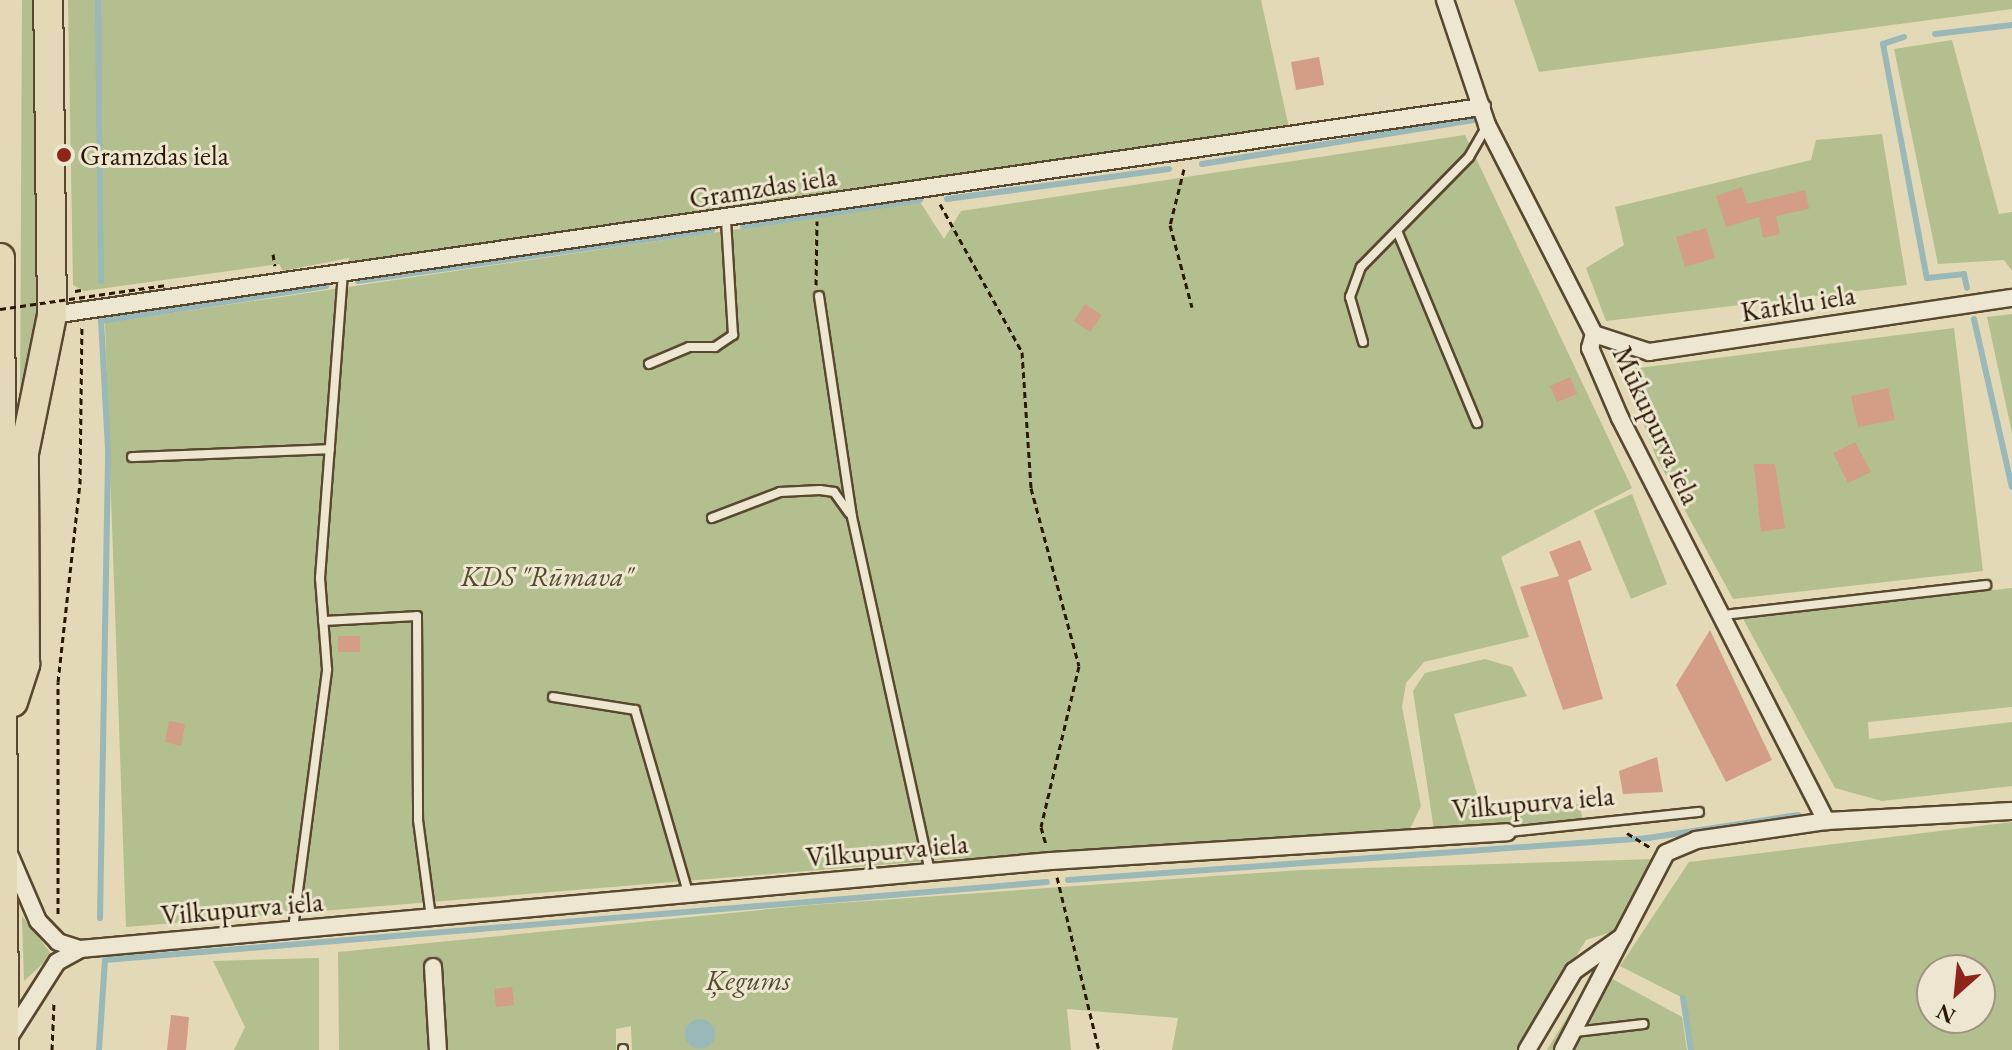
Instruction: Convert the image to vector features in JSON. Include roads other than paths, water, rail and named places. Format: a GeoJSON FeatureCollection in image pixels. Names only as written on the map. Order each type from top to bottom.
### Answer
{"type":"FeatureCollection","features":[{"type":"Feature","properties":{"kind":"highway"},"geometry":{"type":"LineString","coordinates":[[4,713],[18,694],[25,664],[24,453],[52,315],[48,0]]}},
{"type":"Feature","properties":{"kind":"highway"},"geometry":{"type":"LineString","coordinates":[[0,258],[4,1049]]}},
{"type":"Feature","properties":{"kind":"street","name":"Mūkupurva iela"},"geometry":{"type":"LineString","coordinates":[[1445,0],[1487,125],[1594,334],[1590,348],[1620,418],[1826,821]]}},
{"type":"Feature","properties":{"kind":"street","name":"Gramzdas iela"},"geometry":{"type":"LineString","coordinates":[[52,315],[930,187],[1190,154],[1482,107]]}},
{"type":"Feature","properties":{"kind":"street","name":"Kārklu iela"},"geometry":{"type":"LineString","coordinates":[[1594,334],[1649,352],[2012,298]]}},
{"type":"Feature","properties":{"kind":"street"},"geometry":{"type":"LineString","coordinates":[[1563,1050],[1666,853],[1696,840],[1826,821],[2012,811]]}},
{"type":"Feature","properties":{"kind":"street","name":"Vilkupurva iela"},"geometry":{"type":"LineString","coordinates":[[80,949],[931,872],[1054,867],[1507,832]]}},
{"type":"Feature","properties":{"kind":"street"},"geometry":{"type":"LineString","coordinates":[[3,839],[38,921],[58,942],[80,949]]}},
{"type":"Feature","properties":{"kind":"street"},"geometry":{"type":"LineString","coordinates":[[1527,1050],[1574,971],[1623,936]]}},
{"type":"Feature","properties":{"kind":"street"},"geometry":{"type":"LineString","coordinates":[[4,1049],[57,962],[80,949]]}},
{"type":"Feature","properties":{"kind":"street"},"geometry":{"type":"LineString","coordinates":[[433,967],[438,1050]]}},
{"type":"Feature","properties":{"kind":"lane"},"geometry":{"type":"LineString","coordinates":[[1363,342],[1350,297],[1355,277],[1469,157],[1487,125]]}},
{"type":"Feature","properties":{"kind":"lane"},"geometry":{"type":"LineString","coordinates":[[649,364],[689,347],[715,347],[733,335],[726,219]]}},
{"type":"Feature","properties":{"kind":"lane"},"geometry":{"type":"LineString","coordinates":[[1398,233],[1477,423]]}},
{"type":"Feature","properties":{"kind":"lane"},"geometry":{"type":"LineString","coordinates":[[293,929],[327,669],[323,621],[330,449],[343,273]]}},
{"type":"Feature","properties":{"kind":"lane"},"geometry":{"type":"LineString","coordinates":[[819,296],[852,517],[931,872]]}},
{"type":"Feature","properties":{"kind":"lane"},"geometry":{"type":"LineString","coordinates":[[132,457],[330,449]]}},
{"type":"Feature","properties":{"kind":"lane"},"geometry":{"type":"LineString","coordinates":[[712,518],[780,492],[820,490],[834,492],[852,517]]}},
{"type":"Feature","properties":{"kind":"lane"},"geometry":{"type":"LineString","coordinates":[[1723,615],[1986,585]]}},
{"type":"Feature","properties":{"kind":"lane"},"geometry":{"type":"LineString","coordinates":[[323,621],[417,616],[418,820],[431,917]]}},
{"type":"Feature","properties":{"kind":"lane"},"geometry":{"type":"LineString","coordinates":[[553,697],[635,710],[688,894]]}},
{"type":"Feature","properties":{"kind":"lane","name":"Vilkupurva iela"},"geometry":{"type":"LineString","coordinates":[[1507,832],[1699,812]]}},
{"type":"Feature","properties":{"kind":"lane"},"geometry":{"type":"LineString","coordinates":[[1574,1032],[1644,1024]]}},
{"type":"Feature","properties":{"kind":"water"},"geometry":{"type":"Polygon","coordinates":[[[700,1019],[711,1023],[715,1034],[711,1045],[700,1049],[689,1045],[685,1034],[689,1023],[700,1019]]]}},
{"type":"Feature","properties":{"kind":"waterway"},"geometry":{"type":"LineString","coordinates":[[98,0],[101,281]]}},
{"type":"Feature","properties":{"kind":"waterway"},"geometry":{"type":"LineString","coordinates":[[1935,34],[2012,25]]}},
{"type":"Feature","properties":{"kind":"waterway"},"geometry":{"type":"LineString","coordinates":[[1904,37],[1883,44],[1927,278],[1964,274],[1967,288]]}},
{"type":"Feature","properties":{"kind":"waterway"},"geometry":{"type":"LineString","coordinates":[[1202,164],[1473,120]]}},
{"type":"Feature","properties":{"kind":"waterway"},"geometry":{"type":"LineString","coordinates":[[947,199],[1169,169]]}},
{"type":"Feature","properties":{"kind":"waterway"},"geometry":{"type":"LineString","coordinates":[[743,226],[920,200]]}},
{"type":"Feature","properties":{"kind":"waterway"},"geometry":{"type":"LineString","coordinates":[[358,281],[712,230]]}},
{"type":"Feature","properties":{"kind":"waterway"},"geometry":{"type":"LineString","coordinates":[[100,918],[108,449],[101,321],[326,286]]}},
{"type":"Feature","properties":{"kind":"waterway"},"geometry":{"type":"LineString","coordinates":[[1974,319],[2012,487]]}},
{"type":"Feature","properties":{"kind":"waterway"},"geometry":{"type":"LineString","coordinates":[[1068,880],[1648,838],[1798,815]]}},
{"type":"Feature","properties":{"kind":"waterway"},"geometry":{"type":"LineString","coordinates":[[99,1050],[105,960],[1047,882]]}},
{"type":"Feature","properties":{"kind":"waterway"},"geometry":{"type":"LineString","coordinates":[[1683,998],[1691,1050]]}},
{"type":"Feature","properties":{"kind":"place","name":"Gramzdas iela"},"geometry":{"type":"Point","coordinates":[64,155]}},
{"type":"Feature","properties":{"kind":"park label","name":"KDS \"Rūmava\""},"geometry":{"type":"Point","coordinates":[547,576]}},
{"type":"Feature","properties":{"kind":"park label","name":"Ķegums"},"geometry":{"type":"Point","coordinates":[748,980]}}]}
